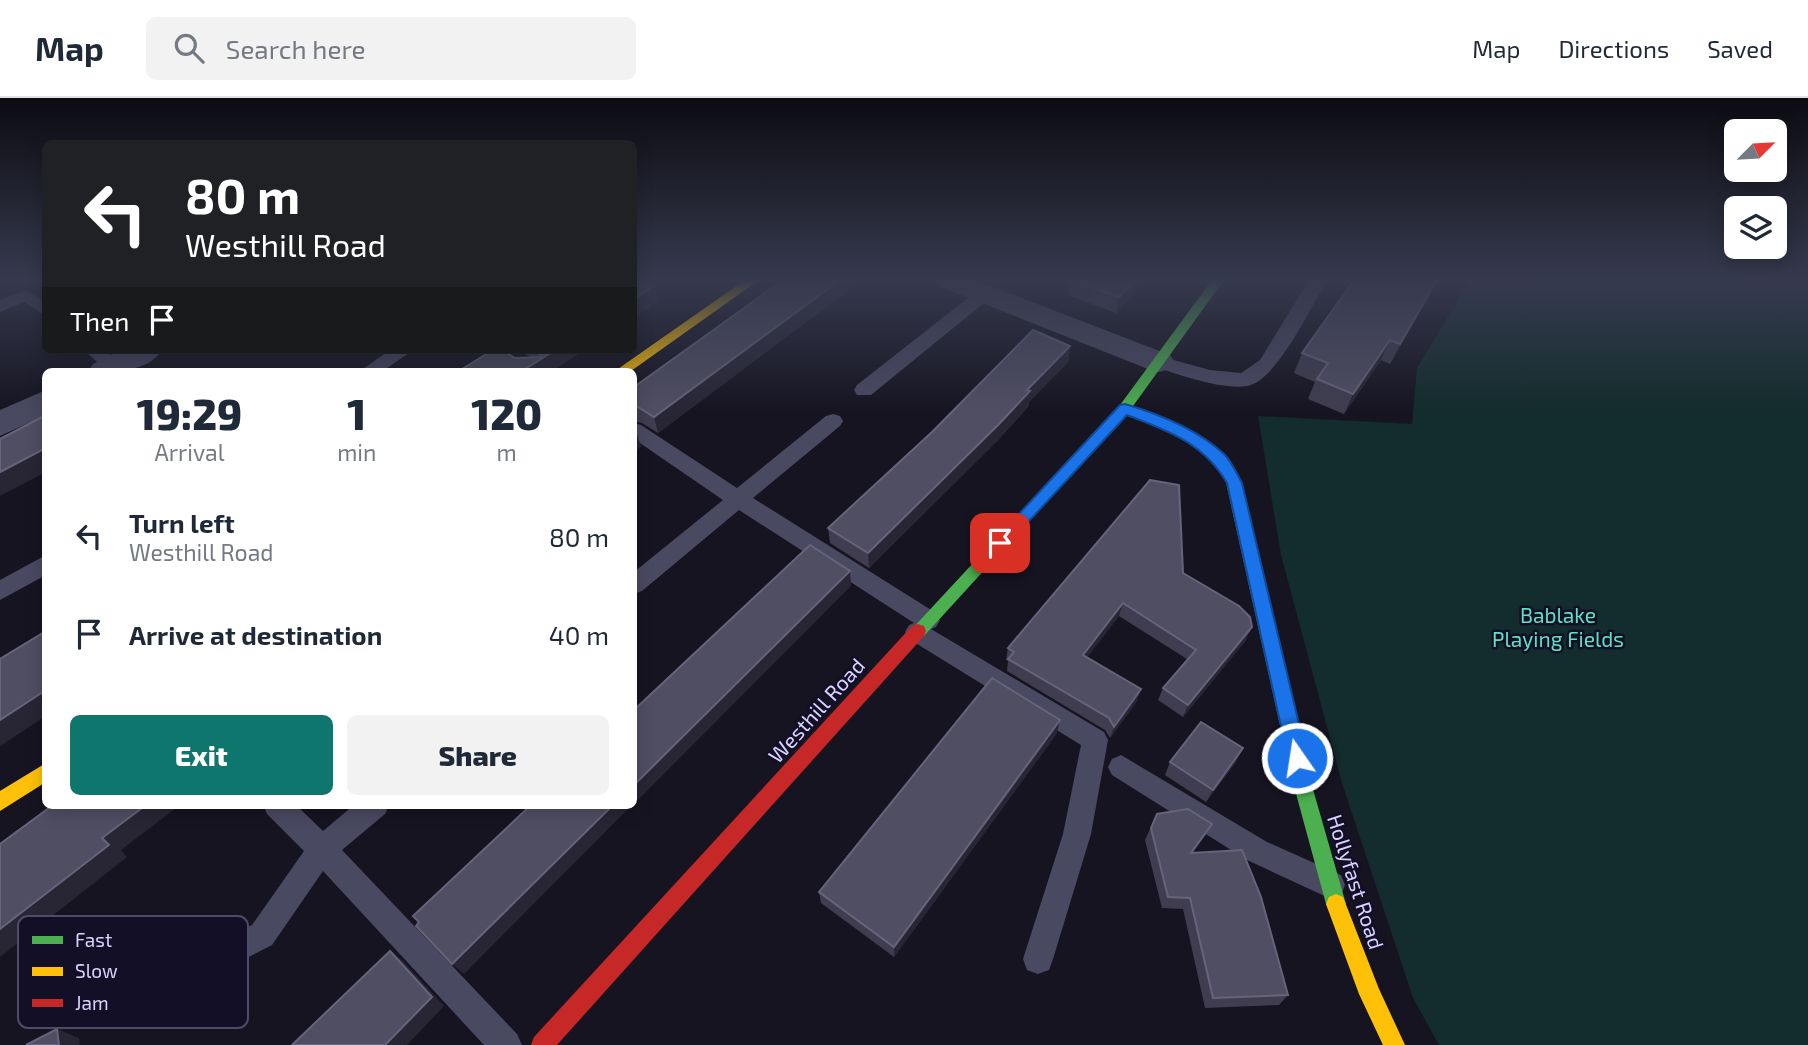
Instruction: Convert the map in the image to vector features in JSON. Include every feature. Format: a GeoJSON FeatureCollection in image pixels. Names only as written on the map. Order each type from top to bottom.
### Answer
{"type":"FeatureCollection","features":[{"type":"Feature","properties":{"kind":"street"},"geometry":{"type":"LineString","coordinates":[[626,368],[689,324]]}},
{"type":"Feature","properties":{"kind":"street"},"geometry":{"type":"LineString","coordinates":[[1067,324],[1159,362]]}},
{"type":"Feature","properties":{"kind":"street"},"geometry":{"type":"LineString","coordinates":[[1125,408],[1187,324]]}},
{"type":"Feature","properties":{"kind":"street"},"geometry":{"type":"LineString","coordinates":[[104,362],[132,354]]}},
{"type":"Feature","properties":{"kind":"street"},"geometry":{"type":"LineString","coordinates":[[0,424],[42,403]]}},
{"type":"Feature","properties":{"kind":"street","name":"Hollyfast Road"},"geometry":{"type":"LineString","coordinates":[[1125,408],[1175,428],[1206,448],[1221,460],[1234,483],[1300,771],[1331,885],[1352,946],[1394,1045]]}},
{"type":"Feature","properties":{"kind":"street","name":"Westhill Road"},"geometry":{"type":"LineString","coordinates":[[542,1045],[922,626],[1125,408]]}},
{"type":"Feature","properties":{"kind":"street"},"geometry":{"type":"LineString","coordinates":[[0,802],[42,774]]}},
{"type":"Feature","properties":{"kind":"lane"},"geometry":{"type":"LineString","coordinates":[[864,390],[931,324]]}},
{"type":"Feature","properties":{"kind":"lane"},"geometry":{"type":"LineString","coordinates":[[1159,362],[1210,376],[1245,380],[1267,364],[1291,324]]}},
{"type":"Feature","properties":{"kind":"lane"},"geometry":{"type":"LineString","coordinates":[[374,368],[397,354]]}},
{"type":"Feature","properties":{"kind":"lane"},"geometry":{"type":"LineString","coordinates":[[637,582],[832,421]]}},
{"type":"Feature","properties":{"kind":"lane"},"geometry":{"type":"LineString","coordinates":[[637,432],[1095,740],[1077,834],[1038,959]]}},
{"type":"Feature","properties":{"kind":"lane"},"geometry":{"type":"LineString","coordinates":[[0,591],[42,566]]}},
{"type":"Feature","properties":{"kind":"lane"},"geometry":{"type":"LineString","coordinates":[[1121,767],[1257,851],[1331,885]]}},
{"type":"Feature","properties":{"kind":"lane"},"geometry":{"type":"LineString","coordinates":[[281,809],[506,1045]]}},
{"type":"Feature","properties":{"kind":"lane"},"geometry":{"type":"LineString","coordinates":[[248,942],[262,935],[322,849],[370,809]]}},
{"type":"Feature","properties":{"kind":"green space","name":"Bablake Playing Fields"},"geometry":{"type":"Polygon","coordinates":[[[1443,324],[1808,324],[1808,1045],[1439,1045],[1413,998],[1342,783],[1281,555],[1258,416],[1412,424],[1417,368],[1443,324]]]}},
{"type":"Feature","properties":{"kind":"building"},"geometry":{"type":"Polygon","coordinates":[[[721,324],[780,324],[654,417],[637,407],[637,385],[721,324]]]}},
{"type":"Feature","properties":{"kind":"building"},"geometry":{"type":"Polygon","coordinates":[[[1323,324],[1411,324],[1400,344],[1390,340],[1353,394],[1317,379],[1328,363],[1302,353],[1323,324]]]}},
{"type":"Feature","properties":{"kind":"building"},"geometry":{"type":"Polygon","coordinates":[[[1033,330],[1070,346],[1027,390],[1030,391],[999,424],[868,553],[828,528],[932,432],[1033,330]]]}},
{"type":"Feature","properties":{"kind":"building"},"geometry":{"type":"Polygon","coordinates":[[[487,354],[508,354],[515,358],[549,354],[527,368],[464,368],[487,354]]]}},
{"type":"Feature","properties":{"kind":"building"},"geometry":{"type":"Polygon","coordinates":[[[42,417],[42,450],[0,472],[0,439],[42,417]]]}},
{"type":"Feature","properties":{"kind":"building"},"geometry":{"type":"Polygon","coordinates":[[[1150,480],[1179,485],[1183,573],[1239,606],[1250,617],[1252,627],[1188,705],[1163,688],[1196,650],[1123,603],[1083,655],[1141,689],[1114,727],[1109,718],[1008,659],[1014,652],[1008,648],[1150,480]]]}},
{"type":"Feature","properties":{"kind":"building"},"geometry":{"type":"Polygon","coordinates":[[[810,545],[850,571],[637,782],[637,707],[810,545]]]}},
{"type":"Feature","properties":{"kind":"building"},"geometry":{"type":"Polygon","coordinates":[[[42,633],[42,693],[0,720],[0,659],[42,633]]]}},
{"type":"Feature","properties":{"kind":"building"},"geometry":{"type":"Polygon","coordinates":[[[992,678],[1060,720],[894,947],[819,892],[992,678]]]}},
{"type":"Feature","properties":{"kind":"building"},"geometry":{"type":"Polygon","coordinates":[[[1201,722],[1243,748],[1213,790],[1170,762],[1201,722]]]}},
{"type":"Feature","properties":{"kind":"building"},"geometry":{"type":"Polygon","coordinates":[[[48,809],[141,809],[102,838],[109,845],[0,929],[0,844],[48,809]]]}},
{"type":"Feature","properties":{"kind":"building"},"geometry":{"type":"Polygon","coordinates":[[[527,809],[609,809],[452,964],[416,926],[419,922],[413,916],[527,809]]]}},
{"type":"Feature","properties":{"kind":"building"},"geometry":{"type":"Polygon","coordinates":[[[1188,809],[1212,824],[1191,853],[1242,850],[1261,897],[1288,995],[1213,998],[1190,898],[1168,897],[1151,828],[1157,814],[1188,809]]]}},
{"type":"Feature","properties":{"kind":"building"},"geometry":{"type":"Polygon","coordinates":[[[390,951],[432,997],[385,1045],[292,1045],[390,951]]]}},
{"type":"Feature","properties":{"kind":"building"},"geometry":{"type":"Polygon","coordinates":[[[57,1029],[59,1045],[26,1045],[57,1029]]]}},
{"type":"Feature","properties":{"kind":"traffic: fast"},"geometry":{"type":"LineString","coordinates":[[918,631],[1125,408],[1186,324]]}},
{"type":"Feature","properties":{"kind":"traffic: fast"},"geometry":{"type":"LineString","coordinates":[[1125,408],[1172,427],[1201,444],[1214,454],[1233,482],[1301,779],[1336,904]]}},
{"type":"Feature","properties":{"kind":"traffic: slow"},"geometry":{"type":"LineString","coordinates":[[626,368],[689,324]]}},
{"type":"Feature","properties":{"kind":"traffic: slow"},"geometry":{"type":"LineString","coordinates":[[0,802],[42,774]]}},
{"type":"Feature","properties":{"kind":"traffic: slow"},"geometry":{"type":"LineString","coordinates":[[1336,904],[1370,994],[1394,1045]]}},
{"type":"Feature","properties":{"kind":"traffic: jam"},"geometry":{"type":"LineString","coordinates":[[542,1045],[918,631]]}},
{"type":"Feature","properties":{"kind":"route"},"geometry":{"type":"LineString","coordinates":[[1000,543],[1125,408],[1175,428],[1206,448],[1221,460],[1234,483],[1297,758]]}}]}
